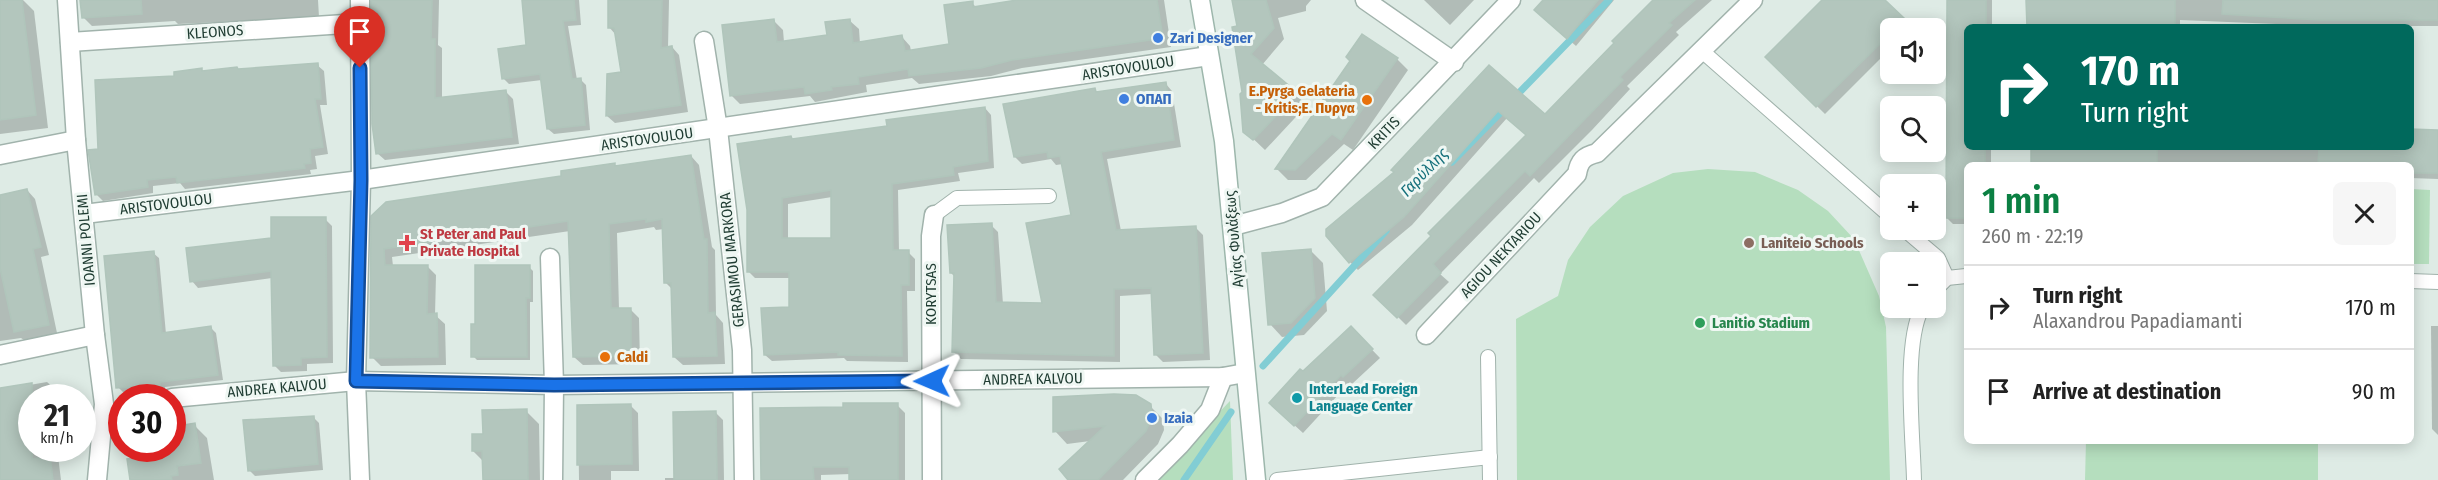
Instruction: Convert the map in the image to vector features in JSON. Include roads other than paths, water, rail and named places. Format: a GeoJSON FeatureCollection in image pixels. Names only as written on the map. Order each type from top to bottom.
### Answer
{"type":"FeatureCollection","features":[{"type":"Feature","properties":{"kind":"street","name":"IOANNI POLEMI"},"geometry":{"type":"LineString","coordinates":[[67,0],[76,140],[95,335],[108,384]]}},
{"type":"Feature","properties":{"kind":"street"},"geometry":{"type":"LineString","coordinates":[[360,0],[361,180],[356,381],[360,480]]}},
{"type":"Feature","properties":{"kind":"street","name":"Αγίας Φυλάξεως"},"geometry":{"type":"LineString","coordinates":[[1200,0],[1224,141],[1256,480]]}},
{"type":"Feature","properties":{"kind":"street"},"geometry":{"type":"LineString","coordinates":[[1365,0],[1454,62]]}},
{"type":"Feature","properties":{"kind":"street","name":"KRITIS"},"geometry":{"type":"LineString","coordinates":[[1233,226],[1282,213],[1322,197],[1511,0]]}},
{"type":"Feature","properties":{"kind":"street","name":"AGIOU NEKTARIOU"},"geometry":{"type":"LineString","coordinates":[[1426,335],[1577,174],[1579,164],[1583,159],[1587,155],[1597,153],[1753,0]]}},
{"type":"Feature","properties":{"kind":"street","name":"KLEONOS"},"geometry":{"type":"LineString","coordinates":[[70,42],[360,22]]}},
{"type":"Feature","properties":{"kind":"street","name":"GERASIMOU MARKORA"},"geometry":{"type":"LineString","coordinates":[[704,41],[718,129],[742,350],[744,480]]}},
{"type":"Feature","properties":{"kind":"street","name":"ARISTOVOULOU"},"geometry":{"type":"LineString","coordinates":[[84,214],[361,180],[1209,56]]}},
{"type":"Feature","properties":{"kind":"street"},"geometry":{"type":"LineString","coordinates":[[0,155],[76,140]]}},
{"type":"Feature","properties":{"kind":"street","name":"KORYTSAS"},"geometry":{"type":"LineString","coordinates":[[932,480],[931,236],[934,215]]}},
{"type":"Feature","properties":{"kind":"street"},"geometry":{"type":"LineString","coordinates":[[550,258],[554,385],[553,480]]}},
{"type":"Feature","properties":{"kind":"street"},"geometry":{"type":"LineString","coordinates":[[0,355],[95,335]]}},
{"type":"Feature","properties":{"kind":"street","name":"ANDREA KALVOU"},"geometry":{"type":"LineString","coordinates":[[186,397],[356,381],[554,385],[742,384],[1223,377],[1245,373]]}},
{"type":"Feature","properties":{"kind":"street"},"geometry":{"type":"LineString","coordinates":[[1145,480],[1180,446],[1210,410],[1223,377]]}},
{"type":"Feature","properties":{"kind":"street","name":"IOANNI POLEMI"},"geometry":{"type":"LineString","coordinates":[[97,480],[108,427]]}},
{"type":"Feature","properties":{"kind":"lane"},"geometry":{"type":"LineString","coordinates":[[1702,51],[1880,207]]}},
{"type":"Feature","properties":{"kind":"lane"},"geometry":{"type":"LineString","coordinates":[[934,215],[957,198],[1049,196]]}},
{"type":"Feature","properties":{"kind":"lane"},"geometry":{"type":"LineString","coordinates":[[1917,240],[1938,258],[1947,278],[1964,276]]}},
{"type":"Feature","properties":{"kind":"lane"},"geometry":{"type":"LineString","coordinates":[[2414,281],[2438,282]]}},
{"type":"Feature","properties":{"kind":"lane"},"geometry":{"type":"LineString","coordinates":[[1914,480],[1911,357],[1917,318]]}},
{"type":"Feature","properties":{"kind":"lane"},"geometry":{"type":"LineString","coordinates":[[1488,357],[1490,480]]}},
{"type":"Feature","properties":{"kind":"lane"},"geometry":{"type":"LineString","coordinates":[[1256,480],[1275,480],[1490,457]]}},
{"type":"Feature","properties":{"kind":"waterway","name":"Γαρύλλης"},"geometry":{"type":"LineString","coordinates":[[1515,97],[1609,0]]}},
{"type":"Feature","properties":{"kind":"waterway","name":"Γαρύλλης"},"geometry":{"type":"LineString","coordinates":[[1452,162],[1505,108]]}},
{"type":"Feature","properties":{"kind":"waterway","name":"Γαρύλλης"},"geometry":{"type":"LineString","coordinates":[[1263,366],[1386,231]]}},
{"type":"Feature","properties":{"kind":"waterway","name":"Γαρύλλης"},"geometry":{"type":"LineString","coordinates":[[1184,480],[1231,412]]}},
{"type":"Feature","properties":{"kind":"place","name":"Zari Designer"},"geometry":{"type":"Point","coordinates":[1158,38]}},
{"type":"Feature","properties":{"kind":"place","name":"ΟΠΑΠ"},"geometry":{"type":"Point","coordinates":[1124,99]}},
{"type":"Feature","properties":{"kind":"place","name":"E.Pyrga Gelateria - Kritis;Ε. Πυργα"},"geometry":{"type":"Point","coordinates":[1367,100]}},
{"type":"Feature","properties":{"kind":"place","name":"St Peter and Paul Private Hospital"},"geometry":{"type":"Point","coordinates":[407,243]}},
{"type":"Feature","properties":{"kind":"place","name":"Laniteio Schools"},"geometry":{"type":"Point","coordinates":[1749,243]}},
{"type":"Feature","properties":{"kind":"place","name":"Lanitio Stadium"},"geometry":{"type":"Point","coordinates":[1700,323]}},
{"type":"Feature","properties":{"kind":"place","name":"Caldi"},"geometry":{"type":"Point","coordinates":[605,357]}},
{"type":"Feature","properties":{"kind":"place","name":"InterLead Foreign Language Center"},"geometry":{"type":"Point","coordinates":[1297,398]}},
{"type":"Feature","properties":{"kind":"place","name":"Izaia"},"geometry":{"type":"Point","coordinates":[1152,418]}}]}
